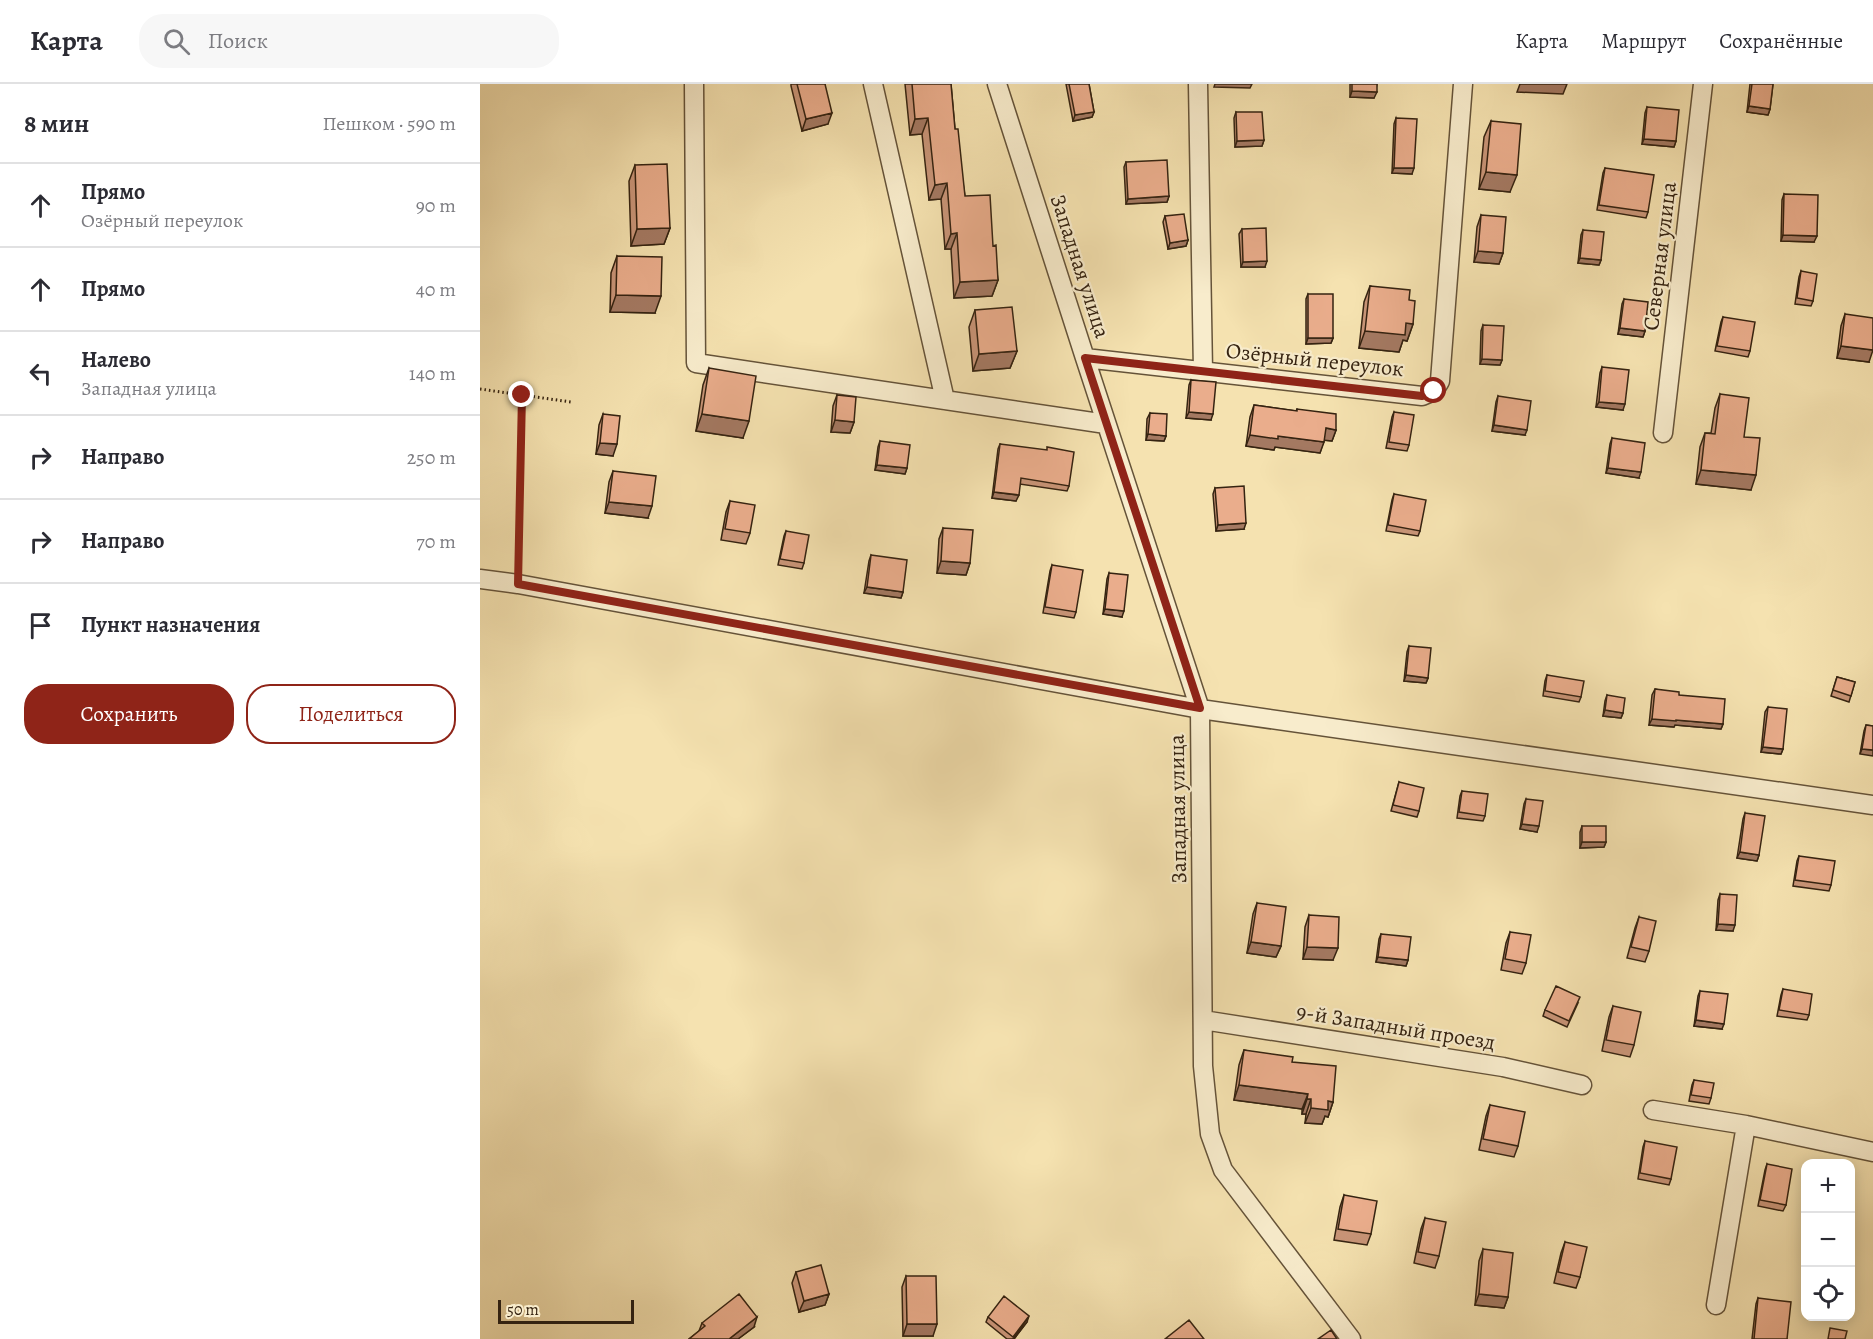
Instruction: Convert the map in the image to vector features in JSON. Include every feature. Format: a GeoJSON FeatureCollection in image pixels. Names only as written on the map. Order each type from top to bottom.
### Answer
{"type":"FeatureCollection","features":[{"type":"Feature","properties":{"kind":"street"},"geometry":{"type":"LineString","coordinates":[[694,84],[696,363],[1106,424]]}},
{"type":"Feature","properties":{"kind":"street"},"geometry":{"type":"LineString","coordinates":[[873,84],[945,400]]}},
{"type":"Feature","properties":{"kind":"street","name":"Западная улица"},"geometry":{"type":"LineString","coordinates":[[997,84],[1200,708],[1203,1066],[1210,1134],[1223,1170],[1351,1339]]}},
{"type":"Feature","properties":{"kind":"street","name":"Озёрный переулок"},"geometry":{"type":"LineString","coordinates":[[1198,84],[1203,371],[1422,396],[1434,391],[1440,381],[1463,84]]}},
{"type":"Feature","properties":{"kind":"street","name":"Северная улица"},"geometry":{"type":"LineString","coordinates":[[1662,433],[1703,84]]}},
{"type":"Feature","properties":{"kind":"street"},"geometry":{"type":"LineString","coordinates":[[1085,358],[1203,371]]}},
{"type":"Feature","properties":{"kind":"street"},"geometry":{"type":"LineString","coordinates":[[480,579],[1200,708],[1873,805]]}},
{"type":"Feature","properties":{"kind":"street","name":"9-й Западный проезд"},"geometry":{"type":"LineString","coordinates":[[1203,1020],[1503,1067],[1582,1085]]}},
{"type":"Feature","properties":{"kind":"street"},"geometry":{"type":"LineString","coordinates":[[1653,1110],[1746,1125],[1873,1152]]}},
{"type":"Feature","properties":{"kind":"street"},"geometry":{"type":"LineString","coordinates":[[1716,1305],[1746,1125]]}},
{"type":"Feature","properties":{"kind":"path"},"geometry":{"type":"LineString","coordinates":[[480,389],[571,402]]}},
{"type":"Feature","properties":{"kind":"path"},"geometry":{"type":"LineString","coordinates":[[518,584],[522,395]]}},
{"type":"Feature","properties":{"kind":"building"},"geometry":{"type":"Polygon","coordinates":[[[797,84],[825,84],[832,113],[806,119],[797,84]]]}},
{"type":"Feature","properties":{"kind":"building"},"geometry":{"type":"Polygon","coordinates":[[[912,84],[951,84],[965,196],[990,195],[998,280],[960,282],[957,233],[951,234],[947,183],[935,185],[928,118],[915,119],[912,84]]]}},
{"type":"Feature","properties":{"kind":"building"},"geometry":{"type":"Polygon","coordinates":[[[1069,84],[1089,84],[1094,112],[1075,115],[1069,84]]]}},
{"type":"Feature","properties":{"kind":"building"},"geometry":{"type":"Polygon","coordinates":[[[1352,84],[1377,84],[1377,92],[1352,91],[1352,84]]]}},
{"type":"Feature","properties":{"kind":"building"},"geometry":{"type":"Polygon","coordinates":[[[1752,84],[1773,84],[1770,109],[1749,106],[1752,84]]]}},
{"type":"Feature","properties":{"kind":"building"},"geometry":{"type":"Polygon","coordinates":[[[1647,107],[1679,110],[1676,141],[1644,139],[1647,107]]]}},
{"type":"Feature","properties":{"kind":"building"},"geometry":{"type":"Polygon","coordinates":[[[1236,112],[1262,112],[1264,140],[1237,141],[1236,112]]]}},
{"type":"Feature","properties":{"kind":"building"},"geometry":{"type":"Polygon","coordinates":[[[1396,118],[1417,119],[1414,168],[1394,168],[1396,118]]]}},
{"type":"Feature","properties":{"kind":"building"},"geometry":{"type":"Polygon","coordinates":[[[1491,121],[1521,124],[1517,175],[1486,172],[1491,121]]]}},
{"type":"Feature","properties":{"kind":"building"},"geometry":{"type":"Polygon","coordinates":[[[1167,160],[1169,196],[1128,199],[1126,162],[1167,160]]]}},
{"type":"Feature","properties":{"kind":"building"},"geometry":{"type":"Polygon","coordinates":[[[667,164],[670,228],[637,229],[635,165],[667,164]]]}},
{"type":"Feature","properties":{"kind":"building"},"geometry":{"type":"Polygon","coordinates":[[[1605,168],[1654,175],[1648,212],[1599,205],[1605,168]]]}},
{"type":"Feature","properties":{"kind":"building"},"geometry":{"type":"Polygon","coordinates":[[[1784,194],[1818,195],[1817,236],[1783,235],[1784,194]]]}},
{"type":"Feature","properties":{"kind":"building"},"geometry":{"type":"Polygon","coordinates":[[[1184,214],[1188,240],[1170,243],[1165,216],[1184,214]]]}},
{"type":"Feature","properties":{"kind":"building"},"geometry":{"type":"Polygon","coordinates":[[[1481,215],[1506,217],[1503,253],[1478,251],[1481,215]]]}},
{"type":"Feature","properties":{"kind":"building"},"geometry":{"type":"Polygon","coordinates":[[[1266,228],[1267,261],[1243,262],[1242,229],[1266,228]]]}},
{"type":"Feature","properties":{"kind":"building"},"geometry":{"type":"Polygon","coordinates":[[[1583,230],[1604,232],[1601,260],[1580,258],[1583,230]]]}},
{"type":"Feature","properties":{"kind":"building"},"geometry":{"type":"Polygon","coordinates":[[[617,256],[662,257],[661,296],[616,295],[617,256]]]}},
{"type":"Feature","properties":{"kind":"building"},"geometry":{"type":"Polygon","coordinates":[[[1801,271],[1817,274],[1813,301],[1797,298],[1801,271]]]}},
{"type":"Feature","properties":{"kind":"building"},"geometry":{"type":"Polygon","coordinates":[[[1370,286],[1410,290],[1409,300],[1415,301],[1413,324],[1406,323],[1405,335],[1365,331],[1370,286]]]}},
{"type":"Feature","properties":{"kind":"building"},"geometry":{"type":"Polygon","coordinates":[[[1308,294],[1333,294],[1333,338],[1308,338],[1308,294]]]}},
{"type":"Feature","properties":{"kind":"building"},"geometry":{"type":"Polygon","coordinates":[[[1624,299],[1648,302],[1645,331],[1620,328],[1624,299]]]}},
{"type":"Feature","properties":{"kind":"building"},"geometry":{"type":"Polygon","coordinates":[[[1012,307],[1017,351],[979,354],[975,310],[1012,307]]]}},
{"type":"Feature","properties":{"kind":"building"},"geometry":{"type":"Polygon","coordinates":[[[1845,314],[1873,318],[1873,350],[1841,346],[1845,314]]]}},
{"type":"Feature","properties":{"kind":"building"},"geometry":{"type":"Polygon","coordinates":[[[1723,317],[1755,322],[1750,351],[1717,346],[1723,317]]]}},
{"type":"Feature","properties":{"kind":"building"},"geometry":{"type":"Polygon","coordinates":[[[1483,325],[1504,326],[1502,360],[1482,359],[1483,325]]]}},
{"type":"Feature","properties":{"kind":"building"},"geometry":{"type":"Polygon","coordinates":[[[1602,367],[1629,370],[1625,404],[1599,402],[1602,367]]]}},
{"type":"Feature","properties":{"kind":"building"},"geometry":{"type":"Polygon","coordinates":[[[709,368],[756,376],[749,421],[702,414],[709,368]]]}},
{"type":"Feature","properties":{"kind":"building"},"geometry":{"type":"Polygon","coordinates":[[[1191,380],[1216,382],[1213,414],[1189,412],[1191,380]]]}},
{"type":"Feature","properties":{"kind":"building"},"geometry":{"type":"Polygon","coordinates":[[[1720,394],[1749,398],[1744,437],[1760,438],[1756,475],[1701,470],[1705,433],[1715,434],[1720,394]]]}},
{"type":"Feature","properties":{"kind":"building"},"geometry":{"type":"Polygon","coordinates":[[[837,395],[856,397],[854,422],[835,420],[837,395]]]}},
{"type":"Feature","properties":{"kind":"building"},"geometry":{"type":"Polygon","coordinates":[[[1498,396],[1531,401],[1527,430],[1494,425],[1498,396]]]}},
{"type":"Feature","properties":{"kind":"building"},"geometry":{"type":"Polygon","coordinates":[[[1254,405],[1336,414],[1336,430],[1326,428],[1324,442],[1250,435],[1254,405]]]}},
{"type":"Feature","properties":{"kind":"building"},"geometry":{"type":"Polygon","coordinates":[[[1394,412],[1414,415],[1409,445],[1389,442],[1394,412]]]}},
{"type":"Feature","properties":{"kind":"building"},"geometry":{"type":"Polygon","coordinates":[[[1150,413],[1167,414],[1166,436],[1148,434],[1150,413]]]}},
{"type":"Feature","properties":{"kind":"building"},"geometry":{"type":"Polygon","coordinates":[[[603,414],[620,416],[617,444],[600,443],[603,414]]]}},
{"type":"Feature","properties":{"kind":"building"},"geometry":{"type":"Polygon","coordinates":[[[1612,438],[1645,443],[1641,472],[1608,468],[1612,438]]]}},
{"type":"Feature","properties":{"kind":"building"},"geometry":{"type":"Polygon","coordinates":[[[880,441],[910,445],[907,468],[877,465],[880,441]]]}},
{"type":"Feature","properties":{"kind":"building"},"geometry":{"type":"Polygon","coordinates":[[[1000,444],[1047,450],[1047,447],[1074,452],[1069,486],[1021,478],[1019,495],[994,492],[1000,444]]]}},
{"type":"Feature","properties":{"kind":"building"},"geometry":{"type":"Polygon","coordinates":[[[613,471],[656,476],[652,506],[609,502],[613,471]]]}},
{"type":"Feature","properties":{"kind":"building"},"geometry":{"type":"Polygon","coordinates":[[[1244,486],[1246,523],[1218,525],[1215,488],[1244,486]]]}},
{"type":"Feature","properties":{"kind":"building"},"geometry":{"type":"Polygon","coordinates":[[[1394,494],[1426,500],[1420,531],[1388,525],[1394,494]]]}},
{"type":"Feature","properties":{"kind":"building"},"geometry":{"type":"Polygon","coordinates":[[[730,501],[755,505],[750,533],[725,529],[730,501]]]}},
{"type":"Feature","properties":{"kind":"building"},"geometry":{"type":"Polygon","coordinates":[[[943,528],[973,530],[970,563],[941,561],[943,528]]]}},
{"type":"Feature","properties":{"kind":"building"},"geometry":{"type":"Polygon","coordinates":[[[786,531],[809,535],[804,563],[780,559],[786,531]]]}},
{"type":"Feature","properties":{"kind":"building"},"geometry":{"type":"Polygon","coordinates":[[[871,555],[907,560],[903,592],[867,587],[871,555]]]}},
{"type":"Feature","properties":{"kind":"building"},"geometry":{"type":"Polygon","coordinates":[[[1052,565],[1083,570],[1076,612],[1045,607],[1052,565]]]}},
{"type":"Feature","properties":{"kind":"building"},"geometry":{"type":"Polygon","coordinates":[[[1109,573],[1128,575],[1124,611],[1105,609],[1109,573]]]}},
{"type":"Feature","properties":{"kind":"building"},"geometry":{"type":"Polygon","coordinates":[[[1409,646],[1431,648],[1428,678],[1406,675],[1409,646]]]}},
{"type":"Feature","properties":{"kind":"building"},"geometry":{"type":"Polygon","coordinates":[[[1547,675],[1584,681],[1581,697],[1545,691],[1547,675]]]}},
{"type":"Feature","properties":{"kind":"building"},"geometry":{"type":"Polygon","coordinates":[[[1837,677],[1855,682],[1851,696],[1833,690],[1837,677]]]}},
{"type":"Feature","properties":{"kind":"building"},"geometry":{"type":"Polygon","coordinates":[[[1655,689],[1679,692],[1679,695],[1725,699],[1723,724],[1652,719],[1655,689]]]}},
{"type":"Feature","properties":{"kind":"building"},"geometry":{"type":"Polygon","coordinates":[[[1607,695],[1625,698],[1623,713],[1605,710],[1607,695]]]}},
{"type":"Feature","properties":{"kind":"building"},"geometry":{"type":"Polygon","coordinates":[[[1768,707],[1787,709],[1783,749],[1763,747],[1768,707]]]}},
{"type":"Feature","properties":{"kind":"building"},"geometry":{"type":"Polygon","coordinates":[[[1866,725],[1873,726],[1873,750],[1862,749],[1866,725]]]}},
{"type":"Feature","properties":{"kind":"building"},"geometry":{"type":"Polygon","coordinates":[[[1399,782],[1424,788],[1419,811],[1393,805],[1399,782]]]}},
{"type":"Feature","properties":{"kind":"building"},"geometry":{"type":"Polygon","coordinates":[[[1462,791],[1488,794],[1485,816],[1459,812],[1462,791]]]}},
{"type":"Feature","properties":{"kind":"building"},"geometry":{"type":"Polygon","coordinates":[[[1526,799],[1543,801],[1539,826],[1522,824],[1526,799]]]}},
{"type":"Feature","properties":{"kind":"building"},"geometry":{"type":"Polygon","coordinates":[[[1745,813],[1765,816],[1759,855],[1740,852],[1745,813]]]}},
{"type":"Feature","properties":{"kind":"building"},"geometry":{"type":"Polygon","coordinates":[[[1582,826],[1606,826],[1606,842],[1582,842],[1582,826]]]}},
{"type":"Feature","properties":{"kind":"building"},"geometry":{"type":"Polygon","coordinates":[[[1799,856],[1835,861],[1831,885],[1795,880],[1799,856]]]}},
{"type":"Feature","properties":{"kind":"building"},"geometry":{"type":"Polygon","coordinates":[[[1720,894],[1737,895],[1735,925],[1718,924],[1720,894]]]}},
{"type":"Feature","properties":{"kind":"building"},"geometry":{"type":"Polygon","coordinates":[[[1257,903],[1286,907],[1281,946],[1251,942],[1257,903]]]}},
{"type":"Feature","properties":{"kind":"building"},"geometry":{"type":"Polygon","coordinates":[[[1309,915],[1339,917],[1338,948],[1307,947],[1309,915]]]}},
{"type":"Feature","properties":{"kind":"building"},"geometry":{"type":"Polygon","coordinates":[[[1639,917],[1656,921],[1649,951],[1631,947],[1639,917]]]}},
{"type":"Feature","properties":{"kind":"building"},"geometry":{"type":"Polygon","coordinates":[[[1510,932],[1531,935],[1526,963],[1505,959],[1510,932]]]}},
{"type":"Feature","properties":{"kind":"building"},"geometry":{"type":"Polygon","coordinates":[[[1381,934],[1411,937],[1408,960],[1378,957],[1381,934]]]}},
{"type":"Feature","properties":{"kind":"building"},"geometry":{"type":"Polygon","coordinates":[[[1556,986],[1580,997],[1569,1021],[1545,1010],[1556,986]]]}},
{"type":"Feature","properties":{"kind":"building"},"geometry":{"type":"Polygon","coordinates":[[[1783,989],[1812,994],[1809,1015],[1779,1010],[1783,989]]]}},
{"type":"Feature","properties":{"kind":"building"},"geometry":{"type":"Polygon","coordinates":[[[1700,991],[1728,994],[1724,1024],[1696,1020],[1700,991]]]}},
{"type":"Feature","properties":{"kind":"building"},"geometry":{"type":"Polygon","coordinates":[[[1613,1006],[1641,1012],[1634,1045],[1606,1040],[1613,1006]]]}},
{"type":"Feature","properties":{"kind":"building"},"geometry":{"type":"Polygon","coordinates":[[[1244,1050],[1293,1057],[1292,1062],[1336,1066],[1333,1102],[1328,1101],[1328,1110],[1311,1108],[1311,1099],[1307,1099],[1308,1094],[1239,1085],[1244,1050]]]}},
{"type":"Feature","properties":{"kind":"building"},"geometry":{"type":"Polygon","coordinates":[[[1694,1080],[1714,1083],[1711,1098],[1691,1095],[1694,1080]]]}},
{"type":"Feature","properties":{"kind":"building"},"geometry":{"type":"Polygon","coordinates":[[[1490,1105],[1525,1112],[1518,1146],[1483,1139],[1490,1105]]]}},
{"type":"Feature","properties":{"kind":"building"},"geometry":{"type":"Polygon","coordinates":[[[1645,1141],[1677,1147],[1671,1179],[1640,1173],[1645,1141]]]}},
{"type":"Feature","properties":{"kind":"building"},"geometry":{"type":"Polygon","coordinates":[[[1767,1164],[1792,1169],[1786,1205],[1760,1200],[1767,1164]]]}},
{"type":"Feature","properties":{"kind":"building"},"geometry":{"type":"Polygon","coordinates":[[[1344,1195],[1377,1201],[1371,1234],[1338,1229],[1344,1195]]]}},
{"type":"Feature","properties":{"kind":"building"},"geometry":{"type":"Polygon","coordinates":[[[1425,1218],[1446,1222],[1439,1256],[1418,1252],[1425,1218]]]}},
{"type":"Feature","properties":{"kind":"building"},"geometry":{"type":"Polygon","coordinates":[[[1565,1242],[1587,1247],[1580,1277],[1558,1272],[1565,1242]]]}},
{"type":"Feature","properties":{"kind":"building"},"geometry":{"type":"Polygon","coordinates":[[[1483,1249],[1513,1253],[1508,1297],[1479,1294],[1483,1249]]]}},
{"type":"Feature","properties":{"kind":"building"},"geometry":{"type":"Polygon","coordinates":[[[821,1265],[829,1294],[804,1301],[796,1272],[821,1265]]]}},
{"type":"Feature","properties":{"kind":"building"},"geometry":{"type":"Polygon","coordinates":[[[906,1276],[936,1276],[937,1324],[907,1324],[906,1276]]]}},
{"type":"Feature","properties":{"kind":"building"},"geometry":{"type":"Polygon","coordinates":[[[739,1294],[757,1317],[729,1339],[689,1339],[705,1326],[702,1323],[739,1294]]]}},
{"type":"Feature","properties":{"kind":"building"},"geometry":{"type":"Polygon","coordinates":[[[1004,1296],[1029,1316],[1013,1337],[988,1317],[1004,1296]]]}},
{"type":"Feature","properties":{"kind":"building"},"geometry":{"type":"Polygon","coordinates":[[[1758,1298],[1791,1302],[1787,1339],[1754,1339],[1758,1298]]]}},
{"type":"Feature","properties":{"kind":"building"},"geometry":{"type":"Polygon","coordinates":[[[1189,1320],[1204,1339],[1165,1339],[1189,1320]]]}},
{"type":"Feature","properties":{"kind":"building"},"geometry":{"type":"Polygon","coordinates":[[[1830,1328],[1847,1331],[1845,1339],[1828,1339],[1830,1328]]]}},
{"type":"Feature","properties":{"kind":"building"},"geometry":{"type":"Polygon","coordinates":[[[1331,1330],[1337,1339],[1318,1339],[1331,1330]]]}},
{"type":"Feature","properties":{"kind":"route"},"geometry":{"type":"LineString","coordinates":[[522,395],[518,584],[1200,708],[1085,358],[1422,396],[1434,391]]}}]}
